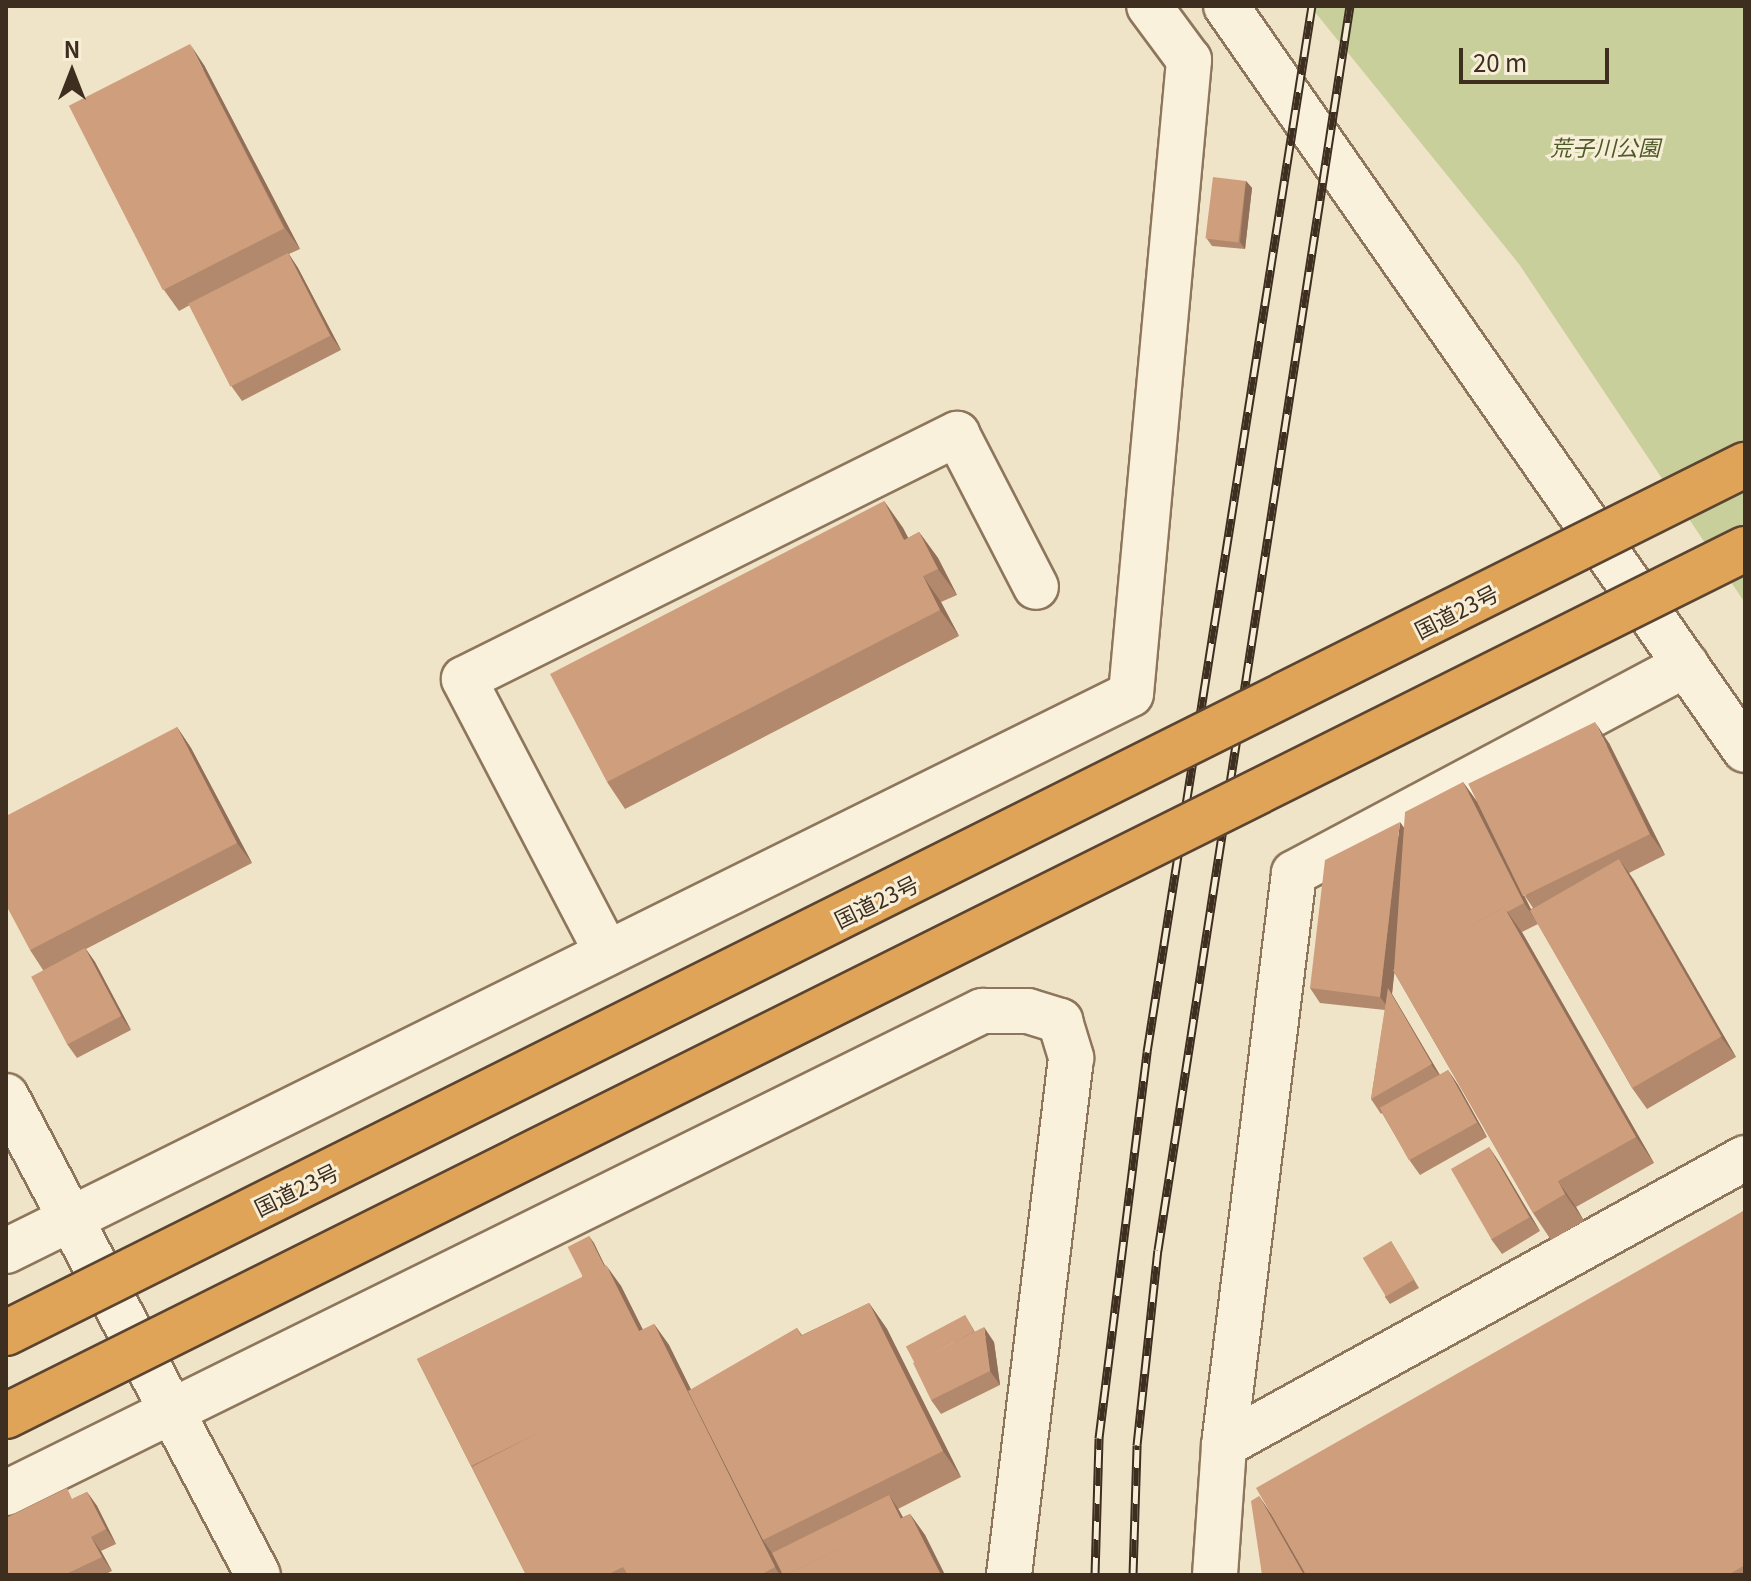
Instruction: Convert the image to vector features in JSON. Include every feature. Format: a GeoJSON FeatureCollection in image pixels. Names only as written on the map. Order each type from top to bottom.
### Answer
{"type":"FeatureCollection","features":[{"type":"Feature","properties":{"kind":"highway","name":"国道23号"},"geometry":{"type":"LineString","coordinates":[[6,1333],[1745,465]]}},
{"type":"Feature","properties":{"kind":"highway"},"geometry":{"type":"LineString","coordinates":[[6,1416],[1745,549]]}},
{"type":"Feature","properties":{"kind":"street"},"geometry":{"type":"LineString","coordinates":[[6,1251],[1131,694],[1189,60],[1149,6]]}},
{"type":"Feature","properties":{"kind":"street"},"geometry":{"type":"LineString","coordinates":[[1226,6],[1745,750]]}},
{"type":"Feature","properties":{"kind":"street"},"geometry":{"type":"LineString","coordinates":[[607,953],[464,679],[957,434],[1036,587]]}},
{"type":"Feature","properties":{"kind":"street"},"geometry":{"type":"LineString","coordinates":[[1215,1575],[1224,1445],[1294,873],[1686,665]]}},
{"type":"Feature","properties":{"kind":"street"},"geometry":{"type":"LineString","coordinates":[[6,1493],[982,1011],[1028,1011],[1060,1021],[1071,1058],[1009,1575]]}},
{"type":"Feature","properties":{"kind":"street"},"geometry":{"type":"LineString","coordinates":[[6,1096],[258,1575]]}},
{"type":"Feature","properties":{"kind":"street"},"geometry":{"type":"LineString","coordinates":[[1224,1445],[1745,1158]]}},
{"type":"Feature","properties":{"kind":"green space","name":"荒子川公園"},"geometry":{"type":"Polygon","coordinates":[[[1310,6],[1745,6],[1745,603],[1519,264],[1310,6]]]}},
{"type":"Feature","properties":{"kind":"building"},"geometry":{"type":"Polygon","coordinates":[[[190,44],[284,228],[163,290],[69,106],[190,44]]]}},
{"type":"Feature","properties":{"kind":"building"},"geometry":{"type":"Polygon","coordinates":[[[1213,177],[1246,181],[1238,243],[1205,239],[1213,177]]]}},
{"type":"Feature","properties":{"kind":"building"},"geometry":{"type":"Polygon","coordinates":[[[288,253],[330,336],[230,387],[188,304],[288,253]]]}},
{"type":"Feature","properties":{"kind":"building"},"geometry":{"type":"Polygon","coordinates":[[[884,501],[904,540],[919,532],[938,569],[923,576],[940,610],[607,782],[550,674],[884,501]]]}},
{"type":"Feature","properties":{"kind":"building"},"geometry":{"type":"Polygon","coordinates":[[[1595,722],[1650,834],[1523,896],[1468,784],[1595,722]]]}},
{"type":"Feature","properties":{"kind":"building"},"geometry":{"type":"Polygon","coordinates":[[[177,727],[237,843],[30,950],[6,905],[6,816],[177,727]]]}},
{"type":"Feature","properties":{"kind":"building"},"geometry":{"type":"Polygon","coordinates":[[[1463,782],[1524,903],[1507,912],[1504,907],[1394,970],[1405,812],[1463,782]]]}},
{"type":"Feature","properties":{"kind":"building"},"geometry":{"type":"Polygon","coordinates":[[[1400,822],[1380,997],[1310,988],[1325,860],[1400,822]]]}},
{"type":"Feature","properties":{"kind":"building"},"geometry":{"type":"Polygon","coordinates":[[[1619,859],[1722,1037],[1632,1088],[1530,911],[1619,859]]]}},
{"type":"Feature","properties":{"kind":"building"},"geometry":{"type":"Polygon","coordinates":[[[1504,907],[1636,1137],[1558,1181],[1565,1194],[1533,1213],[1393,970],[1504,907]]]}},
{"type":"Feature","properties":{"kind":"building"},"geometry":{"type":"Polygon","coordinates":[[[85,948],[121,1016],[67,1045],[31,977],[85,948]]]}},
{"type":"Feature","properties":{"kind":"building"},"geometry":{"type":"Polygon","coordinates":[[[1388,988],[1432,1064],[1371,1099],[1388,988]]]}},
{"type":"Feature","properties":{"kind":"building"},"geometry":{"type":"Polygon","coordinates":[[[1448,1070],[1477,1122],[1409,1160],[1380,1108],[1448,1070]]]}},
{"type":"Feature","properties":{"kind":"building"},"geometry":{"type":"Polygon","coordinates":[[[1489,1147],[1530,1217],[1491,1239],[1451,1169],[1489,1147]]]}},
{"type":"Feature","properties":{"kind":"building"},"geometry":{"type":"Polygon","coordinates":[[[1745,1210],[1745,1565],[1728,1575],[1306,1575],[1256,1488],[1745,1210]]]}},
{"type":"Feature","properties":{"kind":"building"},"geometry":{"type":"Polygon","coordinates":[[[589,1236],[604,1266],[583,1277],[568,1247],[589,1236]]]}},
{"type":"Feature","properties":{"kind":"building"},"geometry":{"type":"Polygon","coordinates":[[[1391,1241],[1414,1280],[1386,1297],[1363,1258],[1391,1241]]]}},
{"type":"Feature","properties":{"kind":"building"},"geometry":{"type":"Polygon","coordinates":[[[606,1265],[639,1331],[654,1324],[775,1567],[760,1575],[628,1575],[623,1567],[607,1575],[526,1575],[472,1467],[538,1433],[471,1466],[417,1359],[606,1265]]]}},
{"type":"Feature","properties":{"kind":"building"},"geometry":{"type":"Polygon","coordinates":[[[869,1303],[943,1451],[763,1540],[688,1391],[797,1328],[801,1336],[869,1303]]]}},
{"type":"Feature","properties":{"kind":"building"},"geometry":{"type":"Polygon","coordinates":[[[965,1315],[974,1332],[915,1363],[906,1346],[965,1315]]]}},
{"type":"Feature","properties":{"kind":"building"},"geometry":{"type":"Polygon","coordinates":[[[984,1327],[990,1371],[931,1400],[913,1363],[984,1327]]]}},
{"type":"Feature","properties":{"kind":"building"},"geometry":{"type":"Polygon","coordinates":[[[67,1488],[72,1499],[87,1492],[106,1529],[91,1537],[102,1557],[64,1575],[8,1575],[6,1518],[67,1488]]]}},
{"type":"Feature","properties":{"kind":"building"},"geometry":{"type":"Polygon","coordinates":[[[889,1495],[901,1519],[783,1575],[772,1553],[889,1495]]]}},
{"type":"Feature","properties":{"kind":"building"},"geometry":{"type":"Polygon","coordinates":[[[1259,1496],[1304,1575],[1262,1575],[1251,1501],[1259,1496]]]}},
{"type":"Feature","properties":{"kind":"building"},"geometry":{"type":"Polygon","coordinates":[[[910,1514],[941,1575],[786,1575],[910,1514]]]}},
{"type":"Feature","properties":{"kind":"railway"},"geometry":{"type":"LineString","coordinates":[[1095,1575],[1099,1438],[1147,1052],[1312,6]]}},
{"type":"Feature","properties":{"kind":"railway"},"geometry":{"type":"LineString","coordinates":[[1133,1575],[1137,1445],[1158,1250],[1350,6]]}}]}
